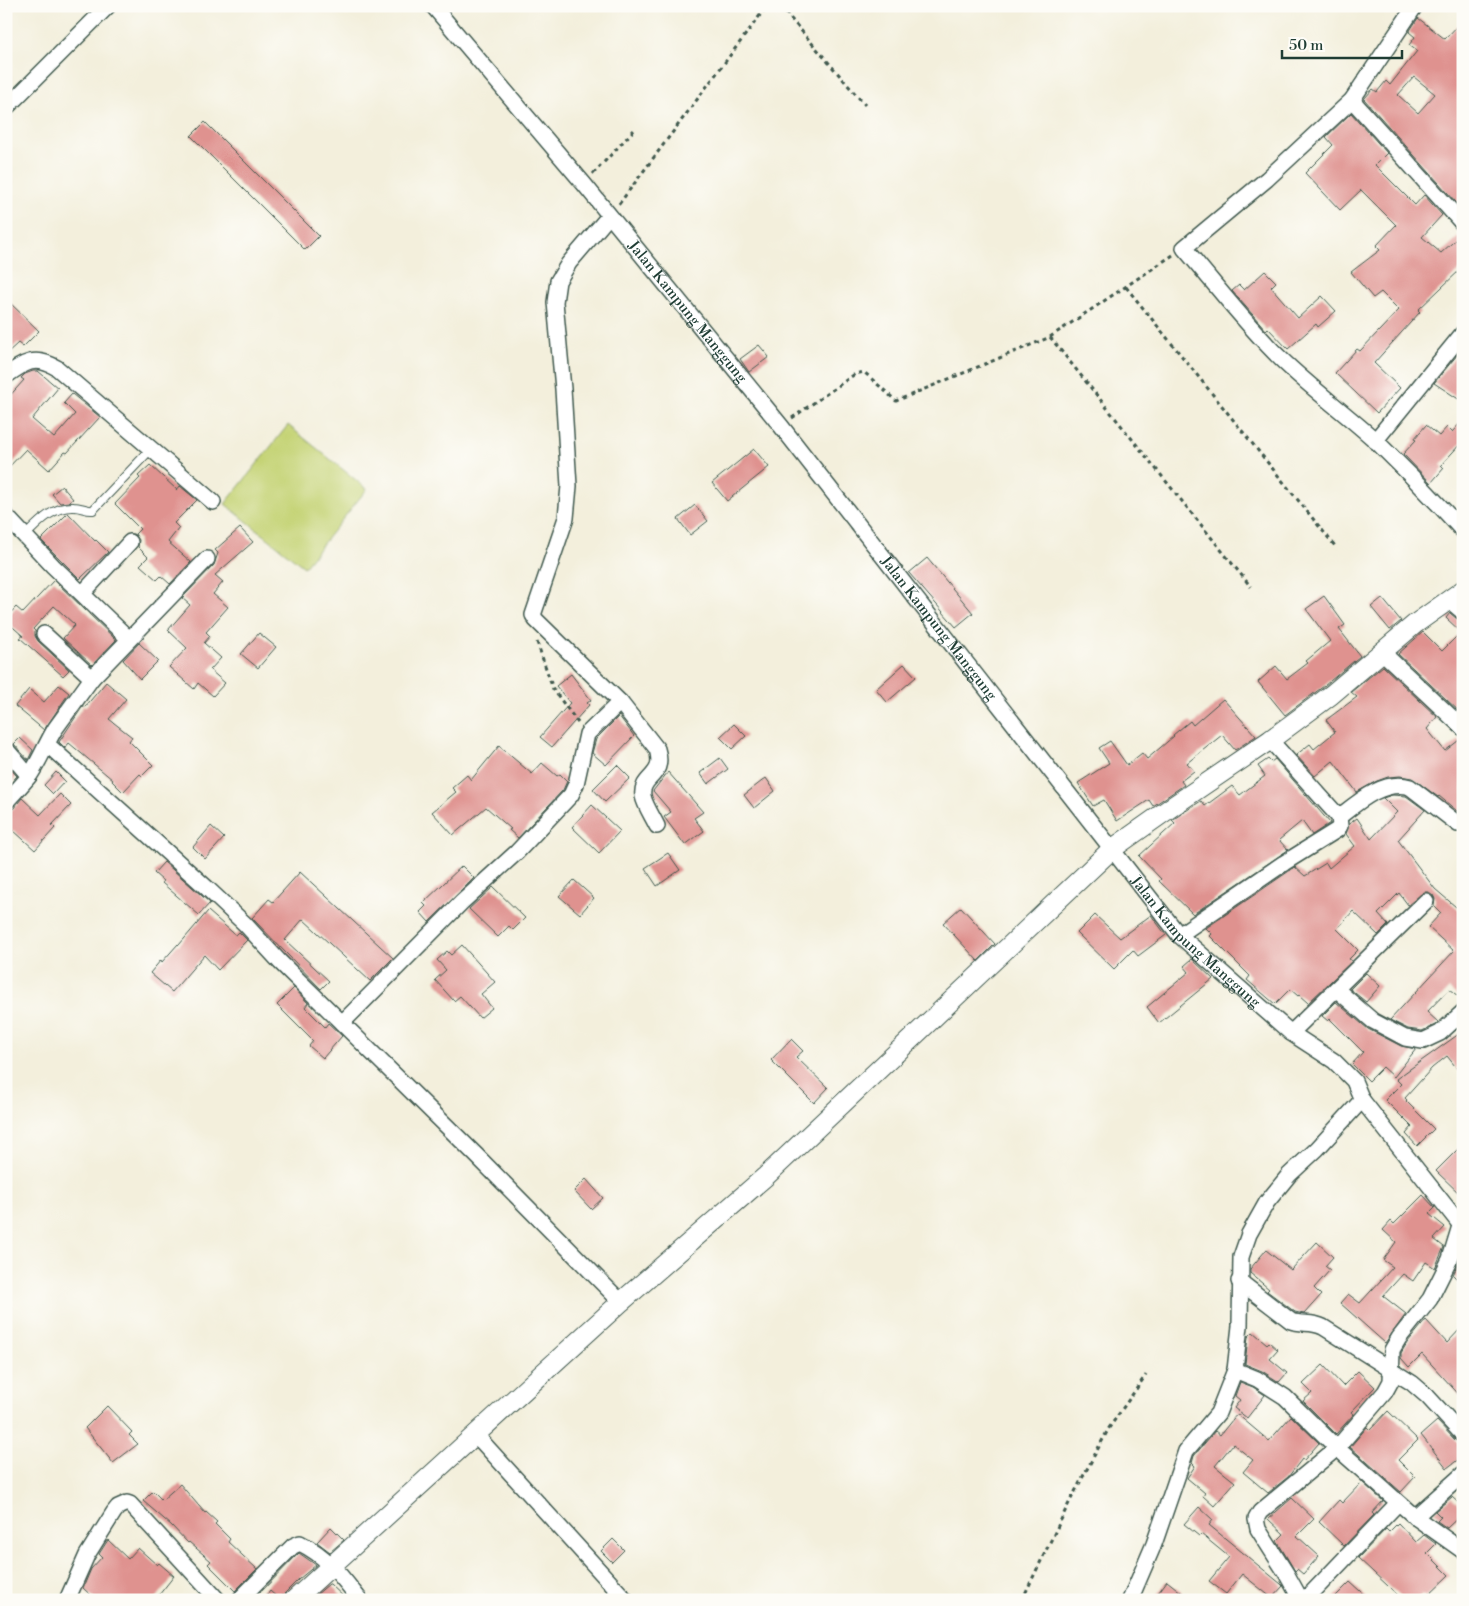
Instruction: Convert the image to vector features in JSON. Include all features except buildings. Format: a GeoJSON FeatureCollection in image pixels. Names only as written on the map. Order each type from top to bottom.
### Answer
{"type":"FeatureCollection","features":[{"type":"Feature","properties":{"kind":"street"},"geometry":{"type":"LineString","coordinates":[[6,108],[108,6]]}},
{"type":"Feature","properties":{"kind":"street","name":"Jalan Kampung Manggung"},"geometry":{"type":"LineString","coordinates":[[433,6],[584,184],[781,426],[1179,935],[1292,1033],[1334,1061],[1354,1081],[1362,1100],[1462,1226]]}},
{"type":"Feature","properties":{"kind":"street"},"geometry":{"type":"LineString","coordinates":[[1415,6],[1352,100],[1268,179],[1184,248],[1261,339],[1303,380],[1375,441],[1431,495],[1463,531]]}},
{"type":"Feature","properties":{"kind":"street"},"geometry":{"type":"LineString","coordinates":[[1352,100],[1463,224]]}},
{"type":"Feature","properties":{"kind":"street"},"geometry":{"type":"LineString","coordinates":[[609,216],[569,263],[558,281],[555,302],[569,486],[566,518],[533,615],[620,702],[657,749],[660,766],[646,783],[643,797],[657,826]]}},
{"type":"Feature","properties":{"kind":"street"},"geometry":{"type":"LineString","coordinates":[[1375,441],[1463,333]]}},
{"type":"Feature","properties":{"kind":"street"},"geometry":{"type":"LineString","coordinates":[[6,376],[20,366],[35,360],[50,364],[81,387],[213,502]]}},
{"type":"Feature","properties":{"kind":"street"},"geometry":{"type":"LineString","coordinates":[[6,516],[129,639]]}},
{"type":"Feature","properties":{"kind":"street"},"geometry":{"type":"LineString","coordinates":[[83,593],[130,542]]}},
{"type":"Feature","properties":{"kind":"street"},"geometry":{"type":"LineString","coordinates":[[6,802],[29,776],[48,745],[55,729],[92,678],[207,559]]}},
{"type":"Feature","properties":{"kind":"street"},"geometry":{"type":"LineString","coordinates":[[294,1600],[621,1302],[766,1176],[1112,849],[1270,740],[1332,694],[1415,624],[1458,601]]}},
{"type":"Feature","properties":{"kind":"street"},"geometry":{"type":"LineString","coordinates":[[44,634],[92,678]]}},
{"type":"Feature","properties":{"kind":"street"},"geometry":{"type":"LineString","coordinates":[[1382,652],[1463,728]]}},
{"type":"Feature","properties":{"kind":"street"},"geometry":{"type":"LineString","coordinates":[[342,1023],[455,908],[517,852],[571,795],[576,784],[586,734],[620,702]]}},
{"type":"Feature","properties":{"kind":"street"},"geometry":{"type":"LineString","coordinates":[[1179,935],[1284,863],[1337,830],[1341,823],[1339,817],[1270,740]]}},
{"type":"Feature","properties":{"kind":"street"},"geometry":{"type":"LineString","coordinates":[[48,745],[208,889],[621,1302]]}},
{"type":"Feature","properties":{"kind":"street"},"geometry":{"type":"LineString","coordinates":[[6,749],[29,776]]}},
{"type":"Feature","properties":{"kind":"street"},"geometry":{"type":"LineString","coordinates":[[1339,817],[1374,792],[1389,787],[1405,786],[1417,792],[1458,824]]}},
{"type":"Feature","properties":{"kind":"street"},"geometry":{"type":"LineString","coordinates":[[1292,1033],[1426,901]]}},
{"type":"Feature","properties":{"kind":"street"},"geometry":{"type":"LineString","coordinates":[[1336,988],[1373,1021],[1405,1038],[1423,1042],[1440,1033],[1463,1012]]}},
{"type":"Feature","properties":{"kind":"street"},"geometry":{"type":"LineString","coordinates":[[1130,1600],[1154,1544],[1186,1451],[1218,1413],[1235,1370],[1240,1326],[1241,1257],[1248,1234],[1267,1202],[1289,1175],[1317,1149],[1362,1100]]}},
{"type":"Feature","properties":{"kind":"street"},"geometry":{"type":"LineString","coordinates":[[1398,1503],[1298,1598],[1286,1573],[1258,1529],[1256,1519],[1260,1512],[1337,1448],[1385,1392],[1391,1381],[1392,1350],[1430,1298],[1450,1259],[1462,1226]]}},
{"type":"Feature","properties":{"kind":"street"},"geometry":{"type":"LineString","coordinates":[[1240,1282],[1291,1321],[1296,1323],[1313,1322],[1323,1327],[1412,1383],[1427,1396],[1463,1435]]}},
{"type":"Feature","properties":{"kind":"street"},"geometry":{"type":"LineString","coordinates":[[1235,1370],[1257,1379],[1285,1397],[1337,1448],[1398,1503],[1463,1551]]}},
{"type":"Feature","properties":{"kind":"street"},"geometry":{"type":"LineString","coordinates":[[476,1434],[626,1600]]}},
{"type":"Feature","properties":{"kind":"street"},"geometry":{"type":"LineString","coordinates":[[1415,1517],[1463,1474]]}},
{"type":"Feature","properties":{"kind":"street"},"geometry":{"type":"LineString","coordinates":[[67,1600],[87,1555],[114,1512],[118,1507],[127,1503],[130,1504],[218,1600]]}},
{"type":"Feature","properties":{"kind":"street"},"geometry":{"type":"LineString","coordinates":[[239,1600],[293,1546],[300,1543],[311,1548],[333,1565],[360,1600]]}},
{"type":"Feature","properties":{"kind":"lane"},"geometry":{"type":"LineString","coordinates":[[25,536],[46,515],[55,511],[75,507],[93,510],[152,449]]}},
{"type":"Feature","properties":{"kind":"path"},"geometry":{"type":"LineString","coordinates":[[609,216],[767,6]]}},
{"type":"Feature","properties":{"kind":"path"},"geometry":{"type":"LineString","coordinates":[[780,6],[865,105]]}},
{"type":"Feature","properties":{"kind":"path"},"geometry":{"type":"LineString","coordinates":[[584,184],[636,129]]}},
{"type":"Feature","properties":{"kind":"path"},"geometry":{"type":"LineString","coordinates":[[781,426],[855,374],[864,372],[896,401],[1050,337],[1184,248]]}},
{"type":"Feature","properties":{"kind":"path"},"geometry":{"type":"LineString","coordinates":[[1126,287],[1335,546]]}},
{"type":"Feature","properties":{"kind":"path"},"geometry":{"type":"LineString","coordinates":[[1050,337],[1251,586]]}},
{"type":"Feature","properties":{"kind":"path"},"geometry":{"type":"LineString","coordinates":[[533,615],[538,648],[554,689],[586,734]]}},
{"type":"Feature","properties":{"kind":"path"},"geometry":{"type":"LineString","coordinates":[[1022,1600],[1071,1499],[1109,1428],[1146,1375]]}},
{"type":"Feature","properties":{"kind":"green space"},"geometry":{"type":"Polygon","coordinates":[[[288,425],[367,489],[304,567],[225,504],[288,425]]]}}]}
